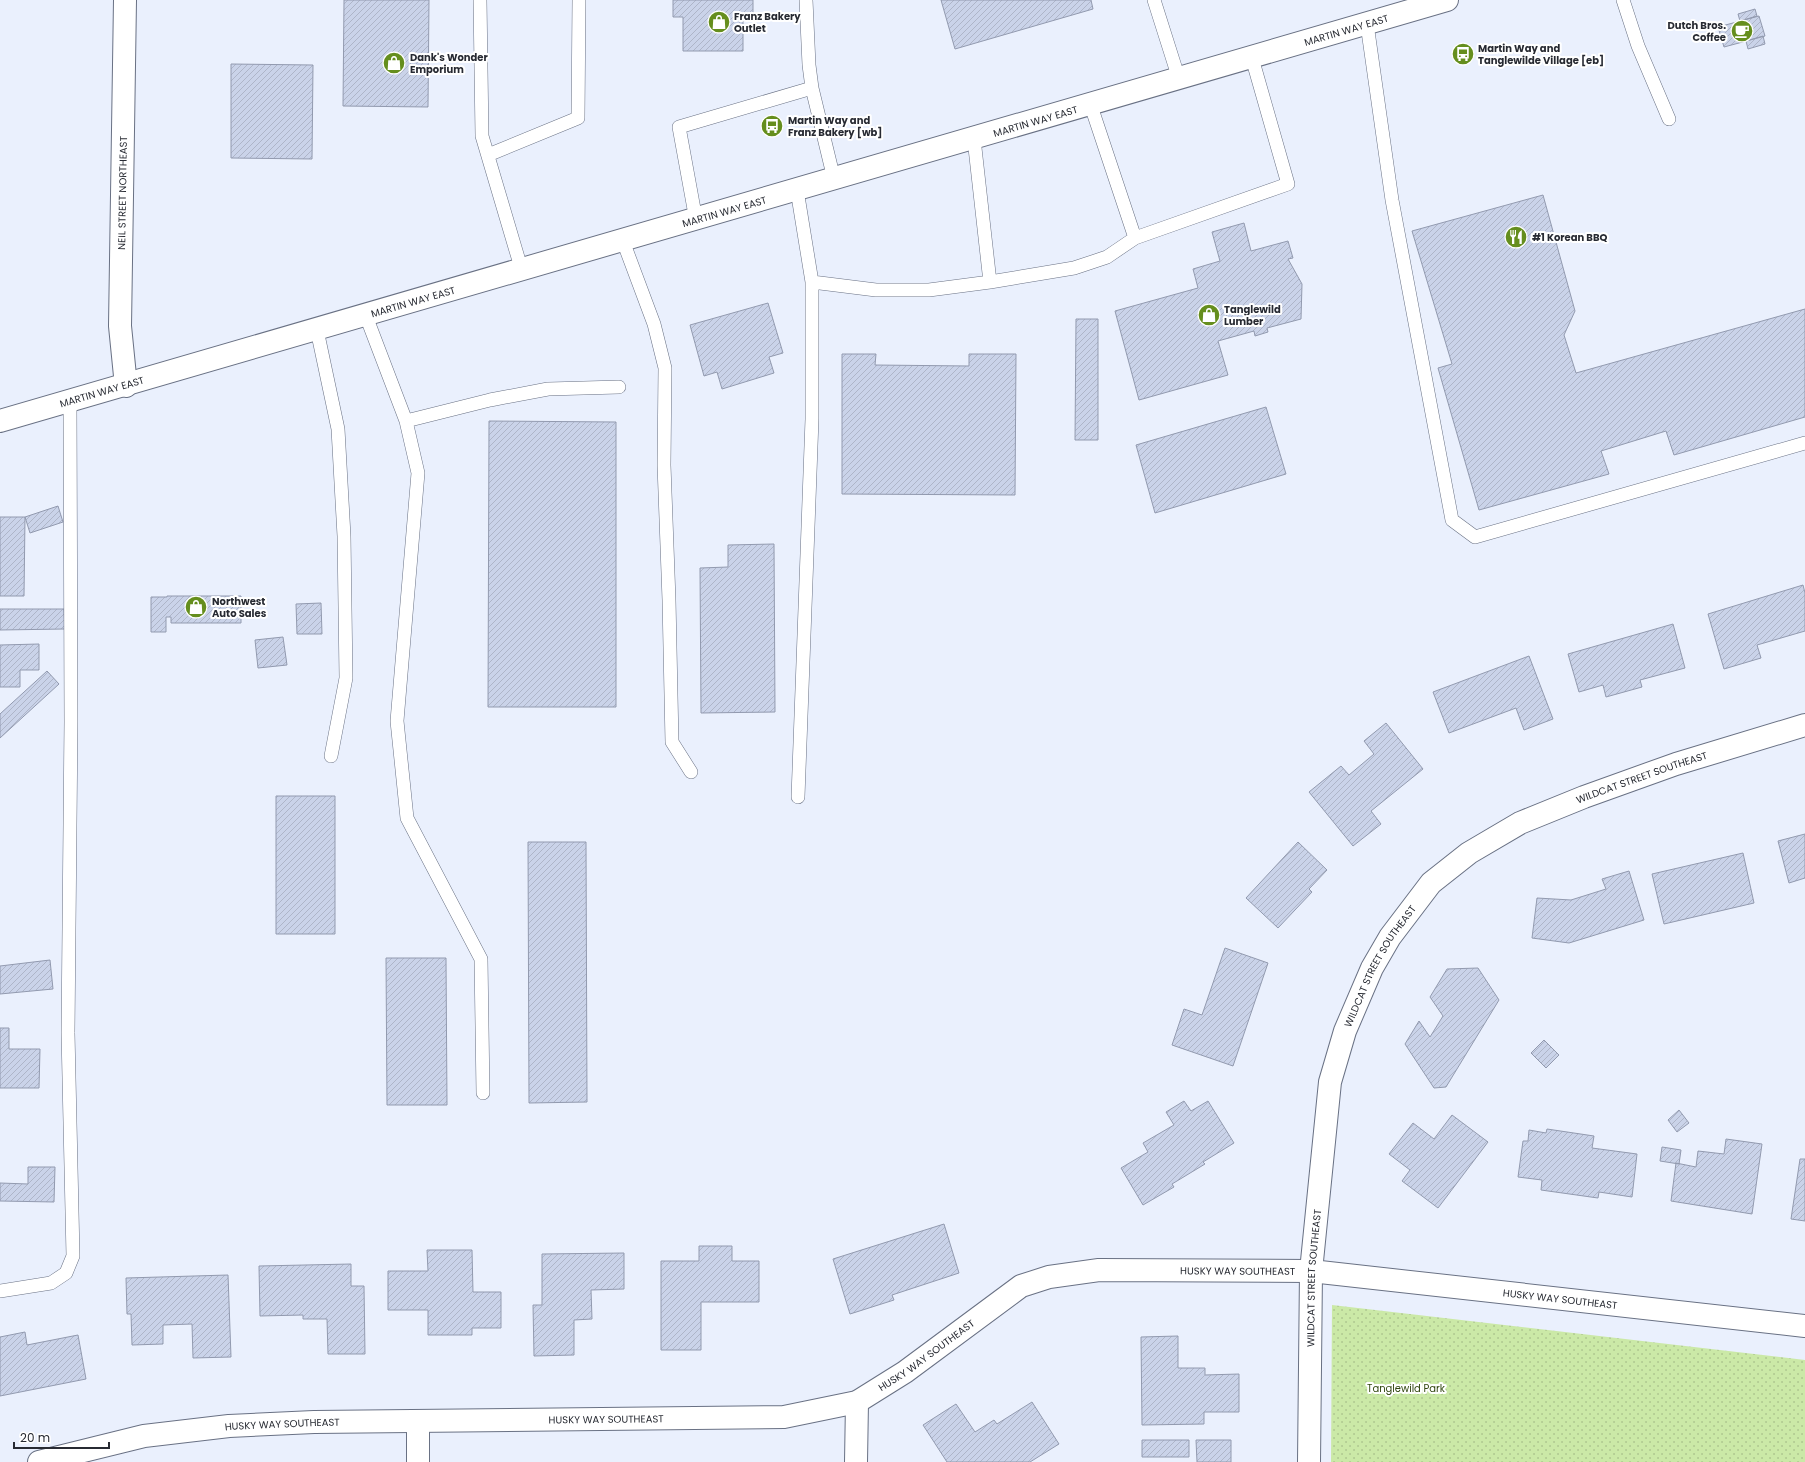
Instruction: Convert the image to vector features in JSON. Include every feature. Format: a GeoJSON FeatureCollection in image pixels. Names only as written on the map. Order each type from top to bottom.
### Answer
{"type":"FeatureCollection","features":[{"type":"Feature","properties":{"kind":"street","name":"NEIL STREET NORTHEAST"},"geometry":{"type":"LineString","coordinates":[[125,0],[120,326],[126,386]]}},
{"type":"Feature","properties":{"kind":"street","name":"MARTIN WAY EAST"},"geometry":{"type":"LineString","coordinates":[[0,421],[126,386],[834,179],[1091,106],[1367,24],[1424,3],[1447,0]]}},
{"type":"Feature","properties":{"kind":"street","name":"WILDCAT STREET SOUTHEAST"},"geometry":{"type":"LineString","coordinates":[[1309,1462],[1311,1271],[1330,1082],[1345,1031],[1372,968],[1390,937],[1431,883],[1469,853],[1520,823],[1584,797],[1676,764],[1805,725]]}},
{"type":"Feature","properties":{"kind":"street","name":"HUSKY WAY SOUTHEAST"},"geometry":{"type":"LineString","coordinates":[[39,1462],[144,1436],[228,1426],[314,1422],[784,1417],[857,1402],[905,1372],[1021,1286],[1049,1277],[1099,1270],[1311,1271],[1805,1326]]}},
{"type":"Feature","properties":{"kind":"street"},"geometry":{"type":"LineString","coordinates":[[856,1462],[857,1402]]}},
{"type":"Feature","properties":{"kind":"street"},"geometry":{"type":"LineString","coordinates":[[418,1421],[418,1462]]}},
{"type":"Feature","properties":{"kind":"lane"},"geometry":{"type":"LineString","coordinates":[[480,0],[482,136],[522,271]]}},
{"type":"Feature","properties":{"kind":"lane"},"geometry":{"type":"LineString","coordinates":[[488,155],[578,118],[579,0]]}},
{"type":"Feature","properties":{"kind":"lane"},"geometry":{"type":"LineString","coordinates":[[806,0],[809,65],[812,88],[834,179]]}},
{"type":"Feature","properties":{"kind":"lane"},"geometry":{"type":"LineString","coordinates":[[1154,0],[1179,79]]}},
{"type":"Feature","properties":{"kind":"lane"},"geometry":{"type":"LineString","coordinates":[[1623,0],[1638,46],[1669,119]]}},
{"type":"Feature","properties":{"kind":"lane"},"geometry":{"type":"LineString","coordinates":[[1367,24],[1392,200],[1452,520],[1475,537],[1805,443]]}},
{"type":"Feature","properties":{"kind":"lane"},"geometry":{"type":"LineString","coordinates":[[812,282],[876,290],[929,290],[990,282],[1074,268],[1107,257],[1135,238],[1288,184],[1252,58]]}},
{"type":"Feature","properties":{"kind":"lane"},"geometry":{"type":"LineString","coordinates":[[696,220],[680,127],[812,88]]}},
{"type":"Feature","properties":{"kind":"lane"},"geometry":{"type":"LineString","coordinates":[[1091,106],[1135,238]]}},
{"type":"Feature","properties":{"kind":"lane"},"geometry":{"type":"LineString","coordinates":[[974,140],[990,282]]}},
{"type":"Feature","properties":{"kind":"lane"},"geometry":{"type":"LineString","coordinates":[[797,190],[812,282],[812,427],[798,797]]}},
{"type":"Feature","properties":{"kind":"lane"},"geometry":{"type":"LineString","coordinates":[[623,241],[654,324],[665,368],[664,465],[672,742],[691,772]]}},
{"type":"Feature","properties":{"kind":"lane"},"geometry":{"type":"LineString","coordinates":[[366,316],[406,421],[418,473],[397,721],[407,818],[481,960],[483,1093]]}},
{"type":"Feature","properties":{"kind":"lane"},"geometry":{"type":"LineString","coordinates":[[317,330],[338,429],[344,536],[346,678],[331,756]]}},
{"type":"Feature","properties":{"kind":"lane"},"geometry":{"type":"LineString","coordinates":[[406,421],[490,400],[548,389],[619,387]]}},
{"type":"Feature","properties":{"kind":"lane"},"geometry":{"type":"LineString","coordinates":[[0,1291],[51,1282],[66,1272],[73,1256],[68,1033],[71,721],[70,401]]}},
{"type":"Feature","properties":{"kind":"green space","name":"Tanglewild Park"},"geometry":{"type":"Polygon","coordinates":[[[1332,1305],[1805,1360],[1805,1462],[1331,1462],[1332,1305]]]}},
{"type":"Feature","properties":{"kind":"building"},"geometry":{"type":"Polygon","coordinates":[[[344,0],[429,0],[428,107],[343,106],[344,0]]]}},
{"type":"Feature","properties":{"kind":"building"},"geometry":{"type":"Polygon","coordinates":[[[673,0],[753,0],[753,19],[743,19],[743,51],[683,51],[683,17],[673,17],[673,0]]]}},
{"type":"Feature","properties":{"kind":"building"},"geometry":{"type":"Polygon","coordinates":[[[941,0],[1091,0],[1093,9],[955,49],[941,0]]]}},
{"type":"Feature","properties":{"kind":"building"},"geometry":{"type":"Polygon","coordinates":[[[1755,9],[1757,16],[1740,21],[1738,14],[1755,9]]]}},
{"type":"Feature","properties":{"kind":"building","name":"Dutch Bros. Coffee"},"geometry":{"type":"Polygon","coordinates":[[[1759,16],[1765,36],[1724,47],[1718,27],[1759,16]]]}},
{"type":"Feature","properties":{"kind":"building"},"geometry":{"type":"Polygon","coordinates":[[[1763,36],[1765,44],[1748,49],[1746,41],[1763,36]]]}},
{"type":"Feature","properties":{"kind":"building"},"geometry":{"type":"Polygon","coordinates":[[[231,64],[313,65],[312,159],[231,158],[231,64]]]}},
{"type":"Feature","properties":{"kind":"building"},"geometry":{"type":"Polygon","coordinates":[[[1543,195],[1575,311],[1564,335],[1576,373],[1805,309],[1805,417],[1674,455],[1666,431],[1601,451],[1609,474],[1479,510],[1438,368],[1452,364],[1412,231],[1543,195]]]}},
{"type":"Feature","properties":{"kind":"building","name":"Tanglewild Lumber"},"geometry":{"type":"Polygon","coordinates":[[[1244,223],[1251,251],[1288,241],[1293,258],[1288,259],[1302,284],[1301,319],[1267,328],[1268,332],[1255,336],[1254,331],[1218,341],[1228,375],[1139,400],[1115,311],[1198,288],[1193,269],[1220,261],[1212,232],[1244,223]]]}},
{"type":"Feature","properties":{"kind":"building"},"geometry":{"type":"Polygon","coordinates":[[[768,303],[783,353],[769,357],[774,373],[722,389],[717,372],[704,376],[690,325],[768,303]]]}},
{"type":"Feature","properties":{"kind":"building"},"geometry":{"type":"Polygon","coordinates":[[[1076,319],[1098,319],[1098,440],[1075,440],[1076,319]]]}},
{"type":"Feature","properties":{"kind":"building"},"geometry":{"type":"Polygon","coordinates":[[[842,354],[876,354],[875,365],[969,366],[969,354],[1016,354],[1015,495],[842,494],[842,354]]]}},
{"type":"Feature","properties":{"kind":"building"},"geometry":{"type":"Polygon","coordinates":[[[1266,407],[1286,474],[1155,513],[1136,445],[1266,407]]]}},
{"type":"Feature","properties":{"kind":"building"},"geometry":{"type":"Polygon","coordinates":[[[489,421],[616,422],[616,707],[488,707],[489,421]]]}},
{"type":"Feature","properties":{"kind":"building"},"geometry":{"type":"Polygon","coordinates":[[[58,506],[63,522],[30,533],[25,517],[58,506]]]}},
{"type":"Feature","properties":{"kind":"building"},"geometry":{"type":"Polygon","coordinates":[[[0,517],[25,517],[24,596],[0,596],[0,517]]]}},
{"type":"Feature","properties":{"kind":"building"},"geometry":{"type":"Polygon","coordinates":[[[774,544],[775,712],[701,713],[700,568],[728,567],[728,545],[774,544]]]}},
{"type":"Feature","properties":{"kind":"building"},"geometry":{"type":"Polygon","coordinates":[[[1803,585],[1805,593],[1805,631],[1757,645],[1761,658],[1724,669],[1708,614],[1803,585]]]}},
{"type":"Feature","properties":{"kind":"building","name":"Northwest Auto Sales"},"geometry":{"type":"Polygon","coordinates":[[[241,596],[241,623],[171,623],[171,617],[166,617],[166,632],[151,632],[151,597],[241,596]]]}},
{"type":"Feature","properties":{"kind":"building"},"geometry":{"type":"Polygon","coordinates":[[[321,603],[322,634],[297,634],[296,604],[321,603]]]}},
{"type":"Feature","properties":{"kind":"building"},"geometry":{"type":"Polygon","coordinates":[[[0,609],[64,609],[65,629],[0,630],[0,609]]]}},
{"type":"Feature","properties":{"kind":"building"},"geometry":{"type":"Polygon","coordinates":[[[1673,624],[1685,668],[1640,680],[1642,687],[1606,697],[1603,685],[1579,692],[1568,654],[1673,624]]]}},
{"type":"Feature","properties":{"kind":"building"},"geometry":{"type":"Polygon","coordinates":[[[283,637],[287,665],[258,668],[255,640],[283,637]]]}},
{"type":"Feature","properties":{"kind":"building"},"geometry":{"type":"Polygon","coordinates":[[[39,644],[39,670],[20,670],[20,687],[0,687],[0,645],[39,644]]]}},
{"type":"Feature","properties":{"kind":"building"},"geometry":{"type":"Polygon","coordinates":[[[1529,656],[1553,719],[1524,730],[1516,708],[1449,733],[1433,692],[1529,656]]]}},
{"type":"Feature","properties":{"kind":"building"},"geometry":{"type":"Polygon","coordinates":[[[47,671],[59,684],[0,738],[0,714],[47,671]]]}},
{"type":"Feature","properties":{"kind":"building"},"geometry":{"type":"Polygon","coordinates":[[[1386,723],[1423,769],[1371,811],[1381,824],[1353,846],[1309,792],[1341,766],[1349,775],[1374,754],[1364,741],[1386,723]]]}},
{"type":"Feature","properties":{"kind":"building"},"geometry":{"type":"Polygon","coordinates":[[[276,796],[335,796],[335,934],[276,934],[276,796]]]}},
{"type":"Feature","properties":{"kind":"building"},"geometry":{"type":"Polygon","coordinates":[[[1805,834],[1805,878],[1789,883],[1778,841],[1805,834]]]}},
{"type":"Feature","properties":{"kind":"building"},"geometry":{"type":"Polygon","coordinates":[[[528,842],[586,842],[587,1102],[529,1103],[528,842]]]}},
{"type":"Feature","properties":{"kind":"building"},"geometry":{"type":"Polygon","coordinates":[[[1298,842],[1327,870],[1309,889],[1312,892],[1278,928],[1246,898],[1298,842]]]}},
{"type":"Feature","properties":{"kind":"building"},"geometry":{"type":"Polygon","coordinates":[[[1743,853],[1754,903],[1664,924],[1652,874],[1743,853]]]}},
{"type":"Feature","properties":{"kind":"building"},"geometry":{"type":"Polygon","coordinates":[[[1629,871],[1644,920],[1569,943],[1532,938],[1537,898],[1571,900],[1606,889],[1602,879],[1629,871]]]}},
{"type":"Feature","properties":{"kind":"building"},"geometry":{"type":"Polygon","coordinates":[[[1225,948],[1268,963],[1233,1066],[1172,1045],[1184,1009],[1202,1015],[1225,948]]]}},
{"type":"Feature","properties":{"kind":"building"},"geometry":{"type":"Polygon","coordinates":[[[386,958],[446,958],[447,1105],[387,1105],[386,958]]]}},
{"type":"Feature","properties":{"kind":"building"},"geometry":{"type":"Polygon","coordinates":[[[50,960],[53,989],[0,994],[0,966],[50,960]]]}},
{"type":"Feature","properties":{"kind":"building"},"geometry":{"type":"Polygon","coordinates":[[[1478,968],[1499,1000],[1446,1087],[1434,1088],[1405,1044],[1419,1021],[1430,1037],[1443,1016],[1430,997],[1447,969],[1478,968]]]}},
{"type":"Feature","properties":{"kind":"building"},"geometry":{"type":"Polygon","coordinates":[[[0,1028],[9,1028],[9,1049],[40,1049],[39,1088],[0,1088],[0,1028]]]}},
{"type":"Feature","properties":{"kind":"building"},"geometry":{"type":"Polygon","coordinates":[[[1544,1040],[1559,1055],[1546,1068],[1531,1053],[1544,1040]]]}},
{"type":"Feature","properties":{"kind":"building"},"geometry":{"type":"Polygon","coordinates":[[[1184,1101],[1191,1111],[1208,1101],[1234,1143],[1203,1162],[1205,1164],[1172,1184],[1174,1187],[1143,1205],[1121,1168],[1148,1152],[1143,1143],[1174,1125],[1166,1112],[1184,1101]]]}},
{"type":"Feature","properties":{"kind":"building"},"geometry":{"type":"Polygon","coordinates":[[[1679,1110],[1689,1123],[1677,1132],[1668,1120],[1679,1110]]]}},
{"type":"Feature","properties":{"kind":"building"},"geometry":{"type":"Polygon","coordinates":[[[1452,1115],[1488,1142],[1438,1208],[1402,1181],[1410,1170],[1389,1154],[1413,1123],[1434,1139],[1452,1115]]]}},
{"type":"Feature","properties":{"kind":"building"},"geometry":{"type":"Polygon","coordinates":[[[1547,1129],[1594,1136],[1592,1148],[1637,1154],[1632,1197],[1599,1192],[1598,1198],[1541,1190],[1542,1180],[1518,1177],[1523,1141],[1528,1141],[1529,1130],[1546,1133],[1547,1129]]]}},
{"type":"Feature","properties":{"kind":"building"},"geometry":{"type":"Polygon","coordinates":[[[1726,1139],[1762,1144],[1752,1214],[1671,1201],[1676,1163],[1696,1167],[1698,1151],[1724,1154],[1726,1139]]]}},
{"type":"Feature","properties":{"kind":"building"},"geometry":{"type":"Polygon","coordinates":[[[1662,1147],[1681,1150],[1679,1164],[1660,1161],[1662,1147]]]}},
{"type":"Feature","properties":{"kind":"building"},"geometry":{"type":"Polygon","coordinates":[[[1800,1159],[1805,1159],[1805,1221],[1791,1219],[1800,1159]]]}},
{"type":"Feature","properties":{"kind":"building"},"geometry":{"type":"Polygon","coordinates":[[[28,1167],[55,1167],[54,1202],[0,1201],[0,1183],[28,1184],[28,1167]]]}},
{"type":"Feature","properties":{"kind":"building"},"geometry":{"type":"Polygon","coordinates":[[[944,1224],[959,1273],[892,1295],[894,1300],[850,1314],[833,1259],[944,1224]]]}},
{"type":"Feature","properties":{"kind":"building"},"geometry":{"type":"Polygon","coordinates":[[[699,1246],[732,1246],[732,1261],[759,1261],[759,1302],[701,1302],[701,1350],[661,1350],[661,1261],[699,1261],[699,1246]]]}},
{"type":"Feature","properties":{"kind":"building"},"geometry":{"type":"Polygon","coordinates":[[[427,1250],[472,1250],[473,1292],[501,1292],[501,1328],[472,1328],[472,1335],[428,1335],[428,1310],[388,1310],[388,1271],[428,1271],[427,1250]]]}},
{"type":"Feature","properties":{"kind":"building"},"geometry":{"type":"Polygon","coordinates":[[[624,1253],[624,1289],[591,1290],[592,1319],[574,1320],[574,1355],[534,1356],[533,1305],[542,1305],[542,1254],[624,1253]]]}},
{"type":"Feature","properties":{"kind":"building"},"geometry":{"type":"Polygon","coordinates":[[[351,1264],[351,1286],[364,1286],[365,1354],[328,1354],[327,1319],[303,1319],[303,1315],[260,1316],[259,1266],[351,1264]]]}},
{"type":"Feature","properties":{"kind":"building"},"geometry":{"type":"Polygon","coordinates":[[[228,1275],[231,1357],[193,1358],[192,1324],[163,1325],[163,1344],[132,1345],[131,1314],[127,1314],[126,1278],[228,1275]]]}},
{"type":"Feature","properties":{"kind":"building"},"geometry":{"type":"Polygon","coordinates":[[[25,1332],[27,1345],[78,1335],[86,1379],[0,1396],[0,1337],[25,1332]]]}},
{"type":"Feature","properties":{"kind":"building"},"geometry":{"type":"Polygon","coordinates":[[[1178,1336],[1178,1368],[1205,1368],[1205,1375],[1239,1374],[1239,1412],[1204,1412],[1204,1424],[1142,1425],[1141,1337],[1178,1336]]]}},
{"type":"Feature","properties":{"kind":"building"},"geometry":{"type":"Polygon","coordinates":[[[1032,1402],[1059,1444],[1030,1462],[947,1462],[923,1425],[956,1404],[975,1432],[994,1420],[997,1424],[1032,1402]]]}},
{"type":"Feature","properties":{"kind":"building"},"geometry":{"type":"Polygon","coordinates":[[[1142,1440],[1189,1440],[1189,1457],[1142,1457],[1142,1440]]]}},
{"type":"Feature","properties":{"kind":"building"},"geometry":{"type":"Polygon","coordinates":[[[1196,1440],[1231,1440],[1231,1462],[1197,1462],[1196,1440]]]}},
{"type":"Feature","properties":{"kind":"place","name":"Franz Bakery Outlet"},"geometry":{"type":"Point","coordinates":[719,22]}},
{"type":"Feature","properties":{"kind":"place","name":"Dutch Bros. Coffee"},"geometry":{"type":"Point","coordinates":[1742,31]}},
{"type":"Feature","properties":{"kind":"place","name":"Martin Way and Tanglewilde Village [eb]"},"geometry":{"type":"Point","coordinates":[1463,54]}},
{"type":"Feature","properties":{"kind":"place","name":"Dank's Wonder Emporium"},"geometry":{"type":"Point","coordinates":[394,63]}},
{"type":"Feature","properties":{"kind":"place","name":"Martin Way and Franz Bakery [wb]"},"geometry":{"type":"Point","coordinates":[772,126]}},
{"type":"Feature","properties":{"kind":"place","name":"#1 Korean BBQ"},"geometry":{"type":"Point","coordinates":[1516,237]}},
{"type":"Feature","properties":{"kind":"place","name":"Tanglewild Lumber"},"geometry":{"type":"Point","coordinates":[1209,315]}},
{"type":"Feature","properties":{"kind":"place","name":"Northwest Auto Sales"},"geometry":{"type":"Point","coordinates":[196,607]}}]}
